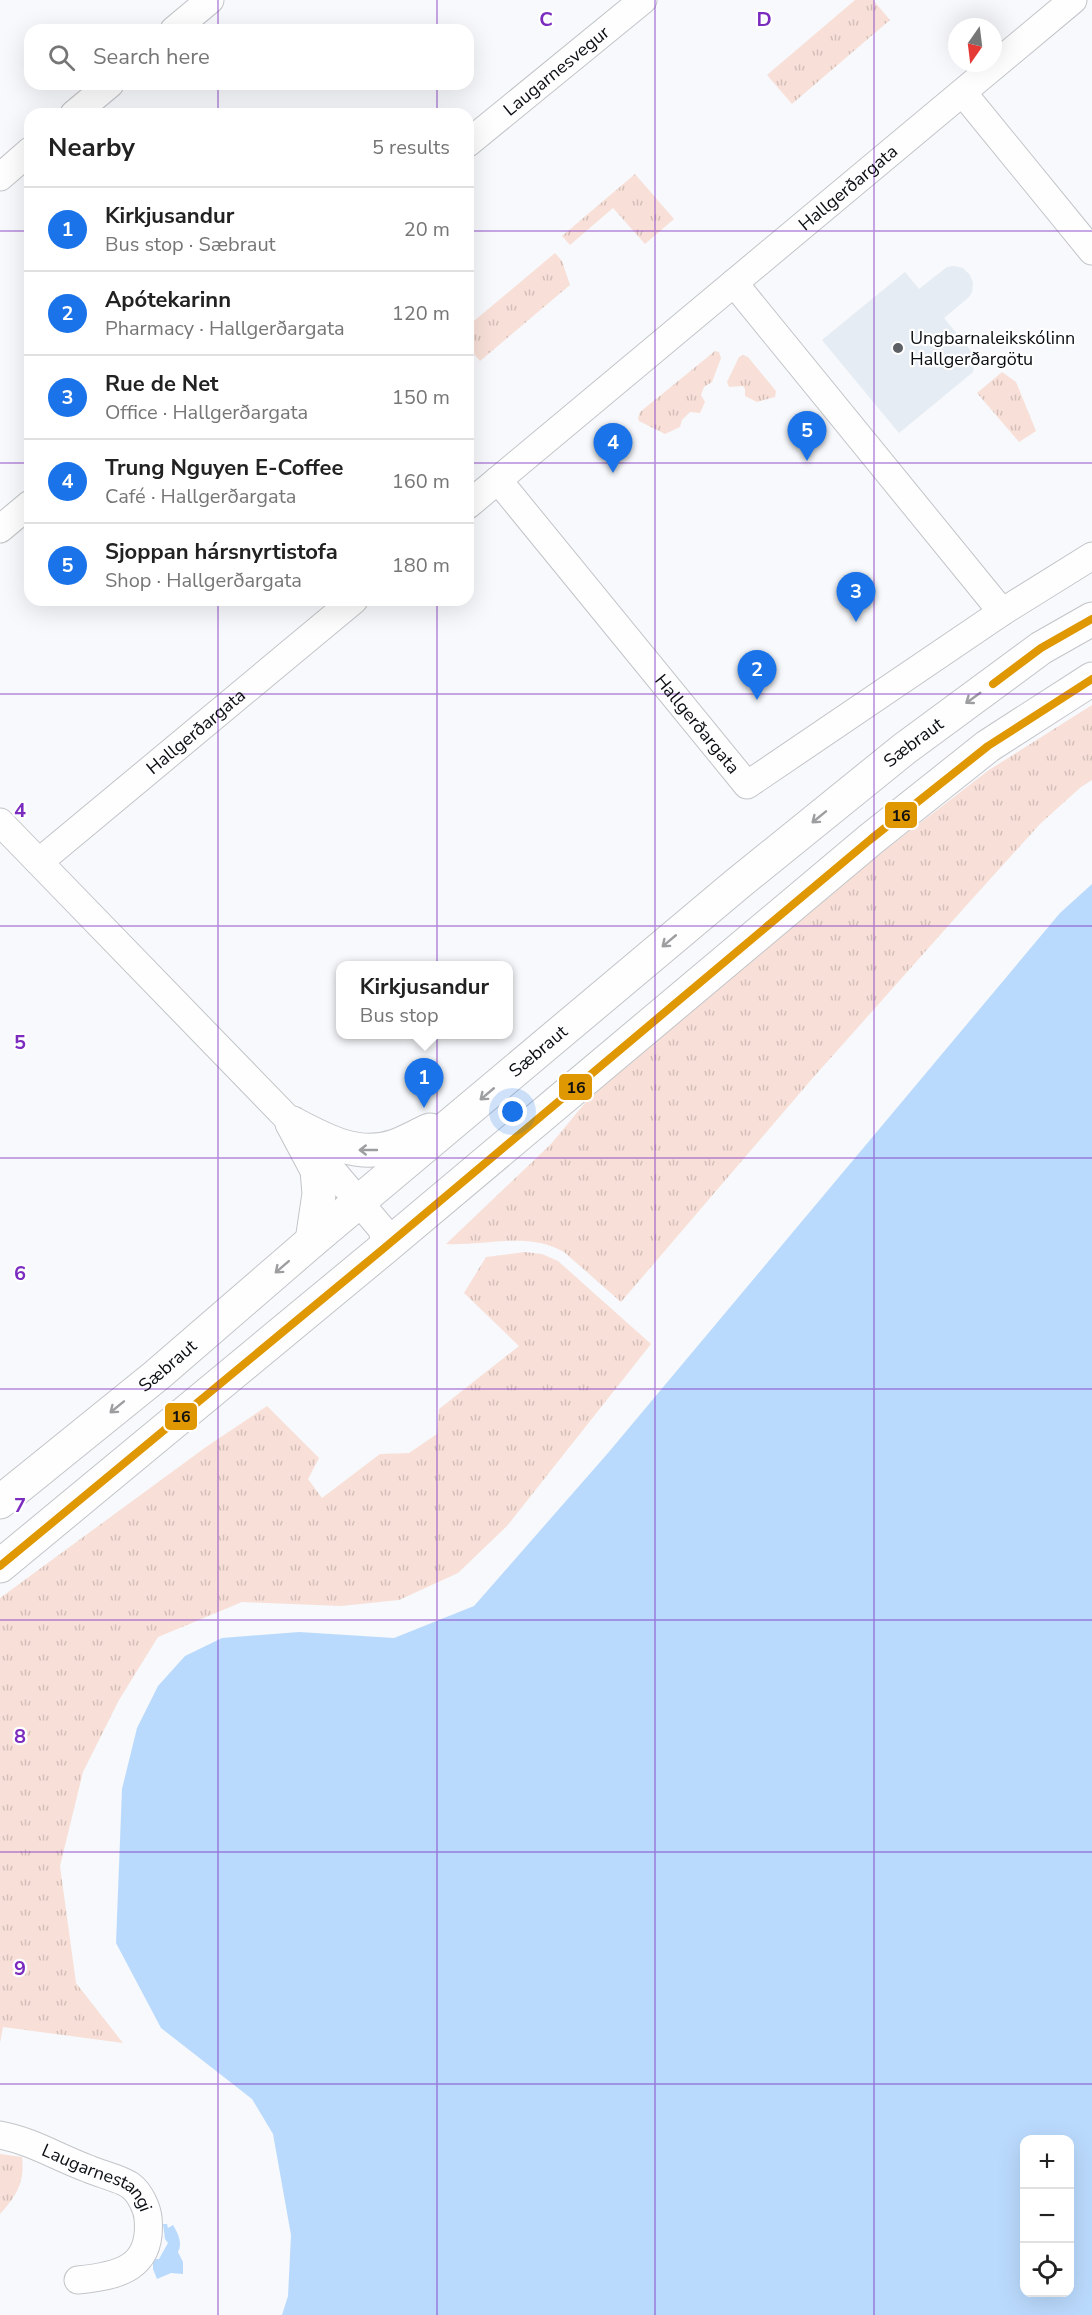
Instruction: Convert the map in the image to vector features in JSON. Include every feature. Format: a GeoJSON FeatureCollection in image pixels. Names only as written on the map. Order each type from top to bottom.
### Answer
{"type":"FeatureCollection","features":[{"type":"Feature","properties":{"kind":"main road","name":"Sæbraut"},"geometry":{"type":"LineString","coordinates":[[0,1502],[157,1375],[312,1241],[736,885],[904,749],[1041,648],[1092,619]]}},
{"type":"Feature","properties":{"kind":"main road"},"geometry":{"type":"LineString","coordinates":[[0,1566],[871,839],[988,746],[1092,678]]}},
{"type":"Feature","properties":{"kind":"main road"},"geometry":{"type":"LineString","coordinates":[[292,1123],[325,1141],[368,1152],[394,1147],[461,1116]]}},
{"type":"Feature","properties":{"kind":"main road"},"geometry":{"type":"LineString","coordinates":[[292,1123],[316,1170],[319,1194],[312,1241]]}},
{"type":"Feature","properties":{"kind":"street"},"geometry":{"type":"LineString","coordinates":[[181,24],[210,0]]}},
{"type":"Feature","properties":{"kind":"street","name":"Laugarnesvegur"},"geometry":{"type":"LineString","coordinates":[[474,138],[644,0]]}},
{"type":"Feature","properties":{"kind":"street","name":"Hallgerðargata"},"geometry":{"type":"LineString","coordinates":[[474,500],[1073,0]]}},
{"type":"Feature","properties":{"kind":"street"},"geometry":{"type":"LineString","coordinates":[[82,108],[103,90]]}},
{"type":"Feature","properties":{"kind":"street"},"geometry":{"type":"LineString","coordinates":[[963,93],[1092,251]]}},
{"type":"Feature","properties":{"kind":"street"},"geometry":{"type":"LineString","coordinates":[[0,177],[24,156]]}},
{"type":"Feature","properties":{"kind":"street"},"geometry":{"type":"LineString","coordinates":[[734,283],[1002,612]]}},
{"type":"Feature","properties":{"kind":"street","name":"Hallgerðargata"},"geometry":{"type":"LineString","coordinates":[[498,480],[747,785],[1002,612],[1092,556]]}},
{"type":"Feature","properties":{"kind":"street"},"geometry":{"type":"LineString","coordinates":[[0,529],[24,509]]}},
{"type":"Feature","properties":{"kind":"street","name":"Hallgerðargata"},"geometry":{"type":"LineString","coordinates":[[39,862],[347,606]]}},
{"type":"Feature","properties":{"kind":"street"},"geometry":{"type":"LineString","coordinates":[[0,822],[292,1123],[381,1228],[385,1239],[383,1248]]}},
{"type":"Feature","properties":{"kind":"street","name":"Laugarnestangi"},"geometry":{"type":"LineString","coordinates":[[0,2135],[32,2143],[54,2156],[131,2186],[140,2197],[147,2213],[149,2230],[147,2246],[138,2261],[123,2272],[103,2278],[78,2280]]}},
{"type":"Feature","properties":{"kind":"shaded area","name":"Ungbarnaleikskólinn Hallgerðargötu"},"geometry":{"type":"Polygon","coordinates":[[[947,267],[963,268],[970,275],[973,283],[972,292],[944,318],[975,356],[973,372],[899,433],[822,340],[905,272],[919,289],[947,267]]]}},
{"type":"Feature","properties":{"kind":"green space"},"geometry":{"type":"Polygon","coordinates":[[[855,0],[873,0],[890,20],[792,104],[767,75],[855,0]]]}},
{"type":"Feature","properties":{"kind":"green space"},"geometry":{"type":"Polygon","coordinates":[[[635,174],[674,219],[645,244],[613,208],[570,245],[562,236],[635,174]]]}},
{"type":"Feature","properties":{"kind":"green space"},"geometry":{"type":"Polygon","coordinates":[[[555,253],[562,261],[570,285],[480,361],[474,354],[474,321],[555,253]]]}},
{"type":"Feature","properties":{"kind":"green space"},"geometry":{"type":"Polygon","coordinates":[[[715,351],[719,352],[721,358],[712,382],[704,387],[701,395],[705,402],[700,413],[690,412],[682,420],[680,427],[665,434],[639,421],[640,412],[715,351]]]}},
{"type":"Feature","properties":{"kind":"green space"},"geometry":{"type":"Polygon","coordinates":[[[743,355],[748,357],[776,391],[775,397],[757,402],[745,396],[743,386],[729,387],[727,382],[739,357],[743,355]]]}},
{"type":"Feature","properties":{"kind":"green space"},"geometry":{"type":"Polygon","coordinates":[[[1002,372],[1016,382],[1036,431],[1019,442],[977,393],[1002,372]]]}},
{"type":"Feature","properties":{"kind":"green space"},"geometry":{"type":"Polygon","coordinates":[[[1092,705],[1092,780],[1040,824],[973,898],[811,1080],[621,1302],[564,1252],[550,1246],[521,1241],[446,1244],[551,1144],[599,1086],[881,853],[989,770],[1092,705]]]}},
{"type":"Feature","properties":{"kind":"green space"},"geometry":{"type":"Polygon","coordinates":[[[525,1252],[542,1254],[558,1261],[651,1344],[507,1526],[458,1573],[399,1600],[341,1606],[242,1602],[158,1637],[119,1700],[83,1772],[60,1866],[76,1983],[123,2043],[3,2027],[0,2043],[0,1598],[206,1447],[267,1406],[319,1458],[308,1479],[322,1498],[380,1454],[409,1453],[437,1434],[439,1409],[519,1346],[464,1293],[486,1257],[525,1252]]]}},
{"type":"Feature","properties":{"kind":"green space"},"geometry":{"type":"Polygon","coordinates":[[[0,2154],[22,2157],[23,2166],[21,2182],[11,2201],[0,2214],[0,2154]]]}},
{"type":"Feature","properties":{"kind":"water"},"geometry":{"type":"Polygon","coordinates":[[[1092,884],[1092,2315],[282,2315],[288,2296],[291,2235],[273,2134],[252,2099],[161,2028],[116,1943],[122,1789],[137,1728],[158,1686],[185,1656],[222,1638],[299,1632],[394,1638],[474,1606],[608,1453],[1060,913],[1092,884]]]}},
{"type":"Feature","properties":{"kind":"water"},"geometry":{"type":"Polygon","coordinates":[[[163,2224],[167,2224],[168,2228],[173,2225],[178,2235],[180,2246],[178,2252],[183,2262],[183,2274],[171,2273],[157,2279],[153,2269],[153,2259],[159,2259],[168,2243],[165,2239],[163,2224]]]}},
{"type":"Feature","properties":{"kind":"transit line","name":"16"},"geometry":{"type":"LineString","coordinates":[[993,684],[1041,648],[1092,619]]}},
{"type":"Feature","properties":{"kind":"transit line","name":"16"},"geometry":{"type":"LineString","coordinates":[[0,1566],[383,1249],[871,839],[988,746],[1092,679]]}},
{"type":"Feature","properties":{"kind":"place","name":"Ungbarnaleikskólinn Hallgerðargötu"},"geometry":{"type":"Point","coordinates":[898,348]}},
{"type":"Feature","properties":{"kind":"place","name":"Sjoppan hársnyrtistofa"},"geometry":{"type":"Point","coordinates":[807,461]}},
{"type":"Feature","properties":{"kind":"place","name":"Trung Nguyen E-Coffee"},"geometry":{"type":"Point","coordinates":[613,473]}},
{"type":"Feature","properties":{"kind":"place","name":"Rue de Net"},"geometry":{"type":"Point","coordinates":[856,622]}},
{"type":"Feature","properties":{"kind":"place","name":"Apótekarinn"},"geometry":{"type":"Point","coordinates":[757,700]}},
{"type":"Feature","properties":{"kind":"place","name":"Kirkjusandur"},"geometry":{"type":"Point","coordinates":[424,1108]}}]}
